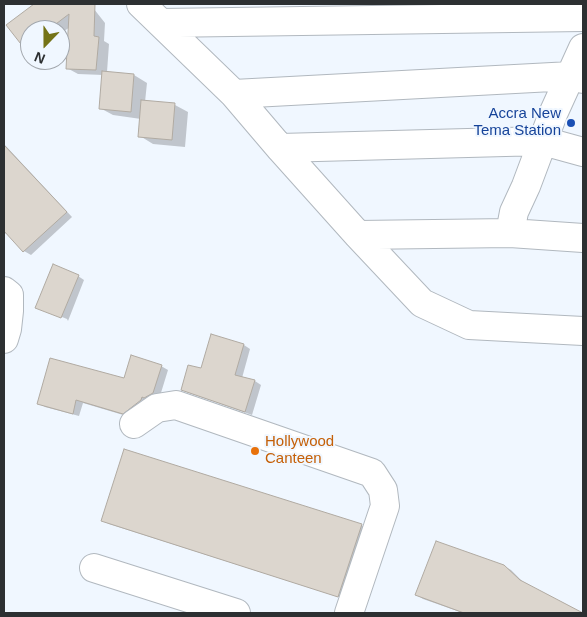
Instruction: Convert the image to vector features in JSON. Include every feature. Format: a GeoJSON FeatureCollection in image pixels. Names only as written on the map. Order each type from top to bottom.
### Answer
{"type":"FeatureCollection","features":[{"type":"Feature","properties":{"kind":"lane"},"geometry":{"type":"LineString","coordinates":[[141,4],[234,94],[280,148],[422,303],[469,325],[583,331]]}},
{"type":"Feature","properties":{"kind":"lane"},"geometry":{"type":"LineString","coordinates":[[161,23],[583,16]]}},
{"type":"Feature","properties":{"kind":"lane"},"geometry":{"type":"LineString","coordinates":[[510,233],[514,212],[554,114],[577,77],[583,48]]}},
{"type":"Feature","properties":{"kind":"lane"},"geometry":{"type":"LineString","coordinates":[[234,94],[577,77]]}},
{"type":"Feature","properties":{"kind":"lane"},"geometry":{"type":"LineString","coordinates":[[280,148],[543,141],[583,152]]}},
{"type":"Feature","properties":{"kind":"lane"},"geometry":{"type":"LineString","coordinates":[[358,234],[510,233],[583,238]]}},
{"type":"Feature","properties":{"kind":"lane"},"geometry":{"type":"LineString","coordinates":[[4,291],[9,295],[9,311],[4,339]]}},
{"type":"Feature","properties":{"kind":"lane"},"geometry":{"type":"LineString","coordinates":[[134,424],[157,408],[176,405],[372,472],[383,490],[385,506],[350,613]]}},
{"type":"Feature","properties":{"kind":"lane"},"geometry":{"type":"LineString","coordinates":[[94,568],[236,613]]}},
{"type":"Feature","properties":{"kind":"building"},"geometry":{"type":"Polygon","coordinates":[[[34,4],[95,4],[94,36],[99,37],[96,70],[70,69],[69,14],[61,20],[20,20],[20,43],[6,25],[34,4]]]}},
{"type":"Feature","properties":{"kind":"building"},"geometry":{"type":"Polygon","coordinates":[[[102,71],[134,74],[131,112],[99,109],[102,71]]]}},
{"type":"Feature","properties":{"kind":"building"},"geometry":{"type":"Polygon","coordinates":[[[141,100],[175,103],[172,140],[138,137],[141,100]]]}},
{"type":"Feature","properties":{"kind":"building"},"geometry":{"type":"Polygon","coordinates":[[[4,145],[67,212],[23,252],[4,231],[4,145]]]}},
{"type":"Feature","properties":{"kind":"building"},"geometry":{"type":"Polygon","coordinates":[[[53,264],[79,275],[61,318],[35,308],[53,264]]]}},
{"type":"Feature","properties":{"kind":"building"},"geometry":{"type":"Polygon","coordinates":[[[211,334],[244,344],[235,375],[255,380],[245,412],[181,390],[188,365],[201,368],[211,334]]]}},
{"type":"Feature","properties":{"kind":"building"},"geometry":{"type":"Polygon","coordinates":[[[131,355],[162,365],[153,393],[144,398],[142,397],[141,400],[123,414],[76,400],[73,414],[37,404],[50,358],[124,378],[131,355]]]}},
{"type":"Feature","properties":{"kind":"building"},"geometry":{"type":"Polygon","coordinates":[[[124,449],[362,524],[338,597],[101,521],[124,449]]]}},
{"type":"Feature","properties":{"kind":"building"},"geometry":{"type":"Polygon","coordinates":[[[436,541],[504,565],[520,580],[583,613],[464,613],[415,595],[436,541]]]}},
{"type":"Feature","properties":{"kind":"place","name":"Accra New Tema Station"},"geometry":{"type":"Point","coordinates":[571,123]}},
{"type":"Feature","properties":{"kind":"place","name":"Hollywood Canteen"},"geometry":{"type":"Point","coordinates":[255,451]}}]}
